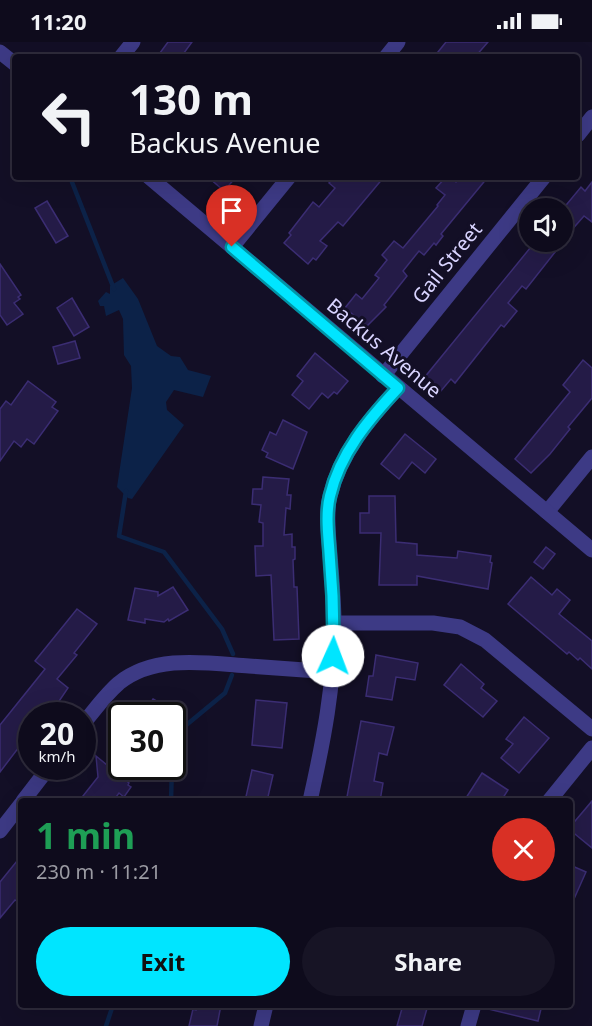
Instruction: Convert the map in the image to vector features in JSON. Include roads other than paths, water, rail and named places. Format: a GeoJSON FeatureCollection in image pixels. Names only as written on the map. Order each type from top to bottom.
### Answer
{"type":"FeatureCollection","features":[{"type":"Feature","properties":{"kind":"street"},"geometry":{"type":"LineString","coordinates":[[123,54],[133,42]]}},
{"type":"Feature","properties":{"kind":"street"},"geometry":{"type":"LineString","coordinates":[[388,54],[398,42]]}},
{"type":"Feature","properties":{"kind":"street"},"geometry":{"type":"LineString","coordinates":[[0,52],[12,62]]}},
{"type":"Feature","properties":{"kind":"street"},"geometry":{"type":"LineString","coordinates":[[580,132],[592,117]]}},
{"type":"Feature","properties":{"kind":"street","name":"Backus Avenue"},"geometry":{"type":"LineString","coordinates":[[153,180],[592,550]]}},
{"type":"Feature","properties":{"kind":"street"},"geometry":{"type":"LineString","coordinates":[[232,247],[287,180]]}},
{"type":"Feature","properties":{"kind":"street","name":"Gail Street"},"geometry":{"type":"LineString","coordinates":[[383,375],[541,180]]}},
{"type":"Feature","properties":{"kind":"street"},"geometry":{"type":"LineString","coordinates":[[311,798],[321,754],[332,672],[334,623],[328,525],[329,497],[358,435],[398,388]]}},
{"type":"Feature","properties":{"kind":"street"},"geometry":{"type":"LineString","coordinates":[[547,512],[592,457]]}},
{"type":"Feature","properties":{"kind":"street"},"geometry":{"type":"LineString","coordinates":[[334,623],[433,623],[460,627],[485,640],[592,729]]}},
{"type":"Feature","properties":{"kind":"street"},"geometry":{"type":"LineString","coordinates":[[96,707],[120,682],[142,670],[164,664],[191,662],[332,672]]}},
{"type":"Feature","properties":{"kind":"street"},"geometry":{"type":"LineString","coordinates":[[551,798],[592,748]]}},
{"type":"Feature","properties":{"kind":"street"},"geometry":{"type":"LineString","coordinates":[[25,798],[39,780]]}},
{"type":"Feature","properties":{"kind":"street"},"geometry":{"type":"LineString","coordinates":[[0,831],[18,807]]}},
{"type":"Feature","properties":{"kind":"street"},"geometry":{"type":"LineString","coordinates":[[261,1026],[265,1008]]}},
{"type":"Feature","properties":{"kind":"street"},"geometry":{"type":"LineString","coordinates":[[468,1026],[473,1008]]}},
{"type":"Feature","properties":{"kind":"water"},"geometry":{"type":"Polygon","coordinates":[[[123,278],[138,299],[157,346],[171,356],[180,357],[188,370],[211,376],[203,397],[174,390],[166,402],[167,410],[184,425],[132,499],[117,487],[132,388],[131,366],[124,355],[123,319],[119,310],[106,316],[104,306],[100,306],[98,301],[106,292],[110,294],[110,286],[123,278]]]}},
{"type":"Feature","properties":{"kind":"waterway"},"geometry":{"type":"LineString","coordinates":[[71,180],[114,289]]}},
{"type":"Feature","properties":{"kind":"waterway"},"geometry":{"type":"LineString","coordinates":[[126,491],[119,536],[164,552],[222,629],[233,654]]}},
{"type":"Feature","properties":{"kind":"waterway"},"geometry":{"type":"LineString","coordinates":[[186,725],[225,693],[232,675]]}},
{"type":"Feature","properties":{"kind":"waterway"},"geometry":{"type":"LineString","coordinates":[[171,798],[172,780]]}},
{"type":"Feature","properties":{"kind":"waterway"},"geometry":{"type":"LineString","coordinates":[[106,1026],[112,1008]]}}]}
